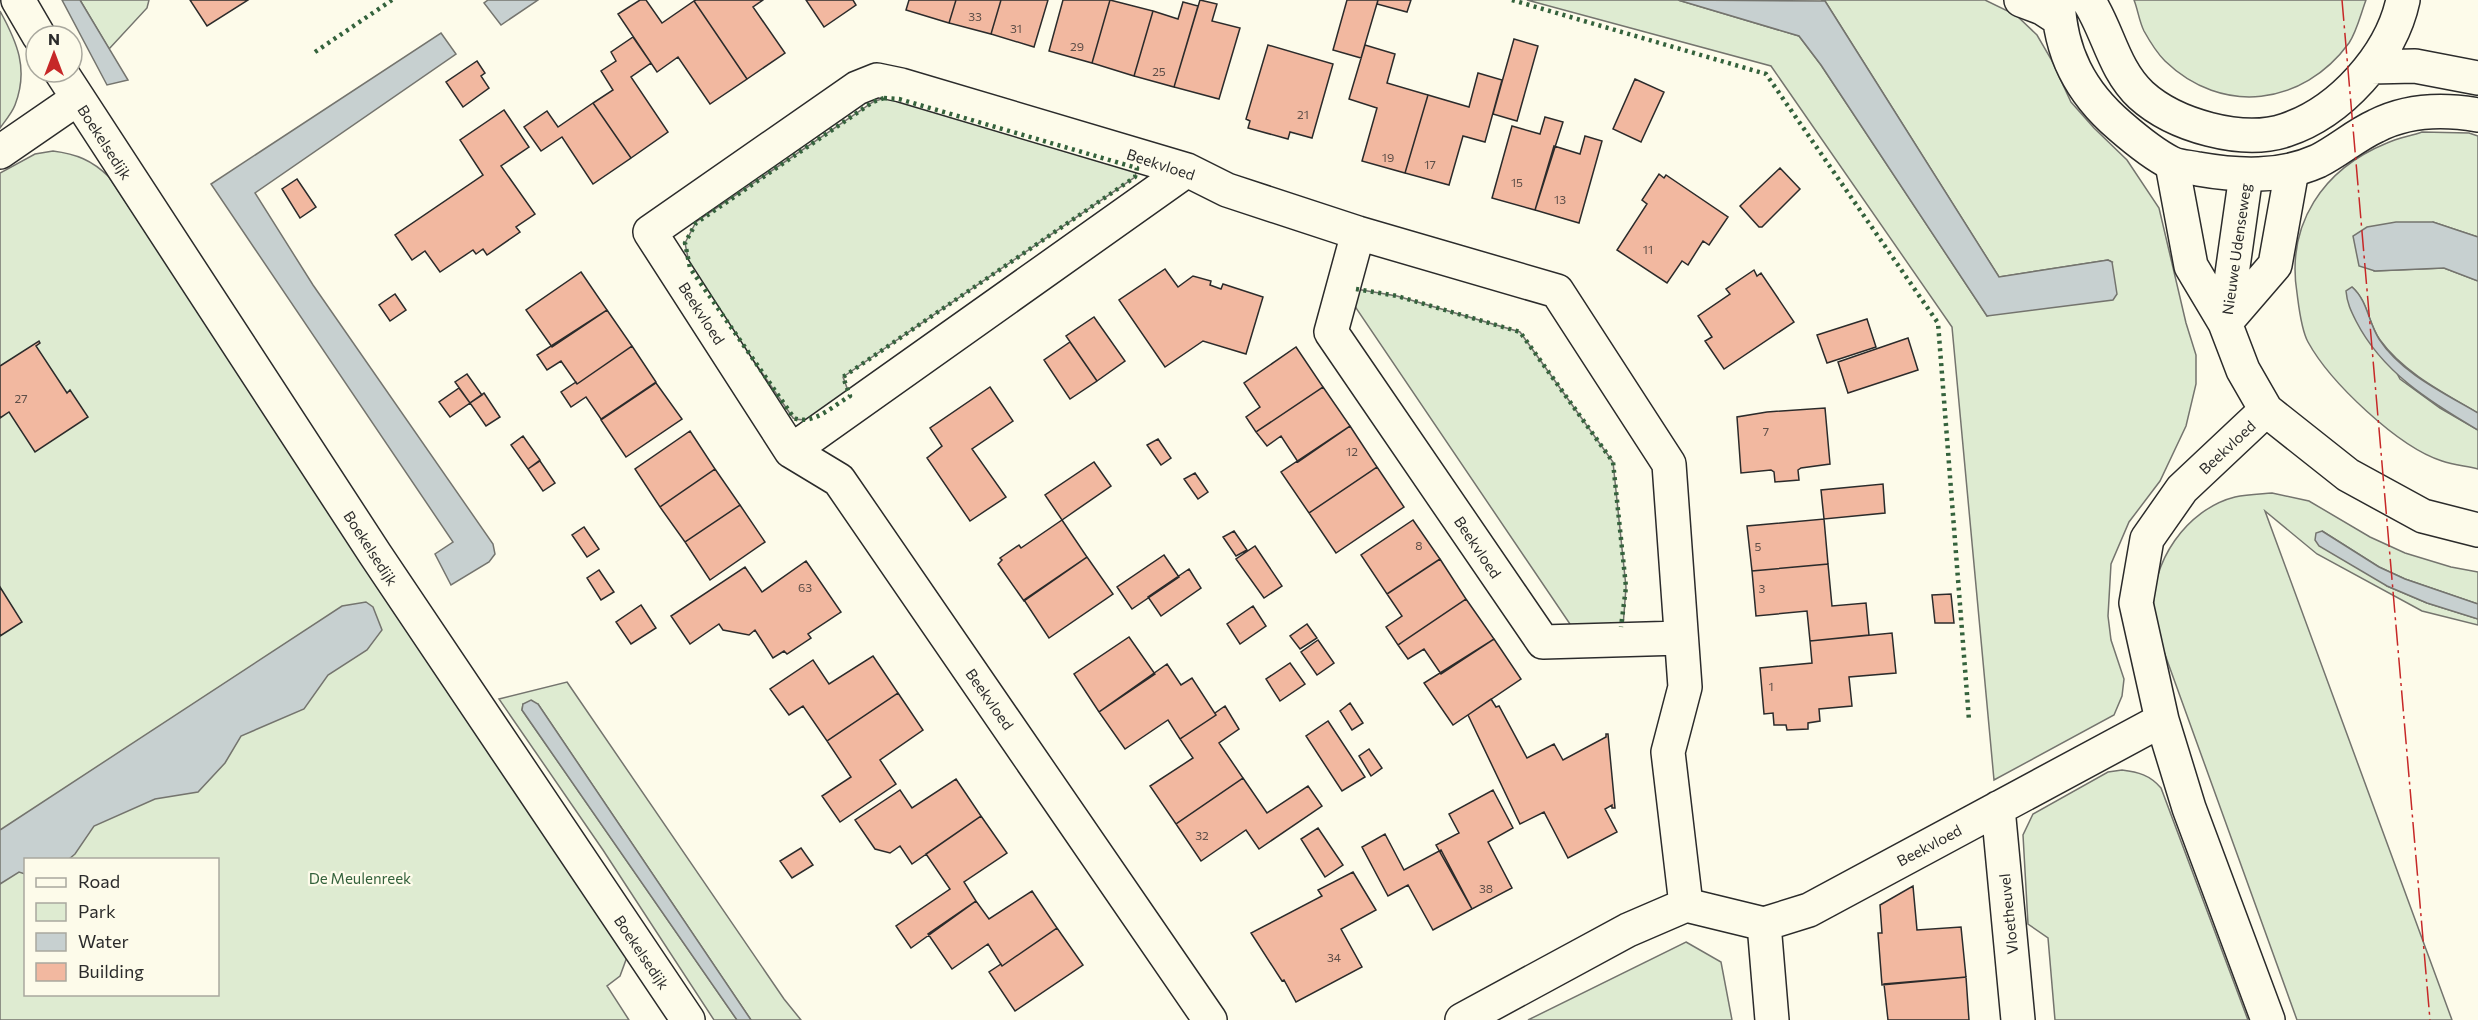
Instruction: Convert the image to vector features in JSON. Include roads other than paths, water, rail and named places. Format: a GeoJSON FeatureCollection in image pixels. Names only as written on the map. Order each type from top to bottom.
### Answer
{"type":"FeatureCollection","features":[{"type":"Feature","properties":{"kind":"street"},"geometry":{"type":"LineString","coordinates":[[18,0],[32,24]]}},
{"type":"Feature","properties":{"kind":"street"},"geometry":{"type":"LineString","coordinates":[[2021,0],[2042,8],[2059,10],[2063,45],[2076,75],[2103,111],[2133,137],[2172,164],[2246,176],[2292,171],[2319,160],[2377,125],[2409,114],[2453,110],[2478,115]]}},
{"type":"Feature","properties":{"kind":"street"},"geometry":{"type":"LineString","coordinates":[[2088,0],[2098,14],[2120,68],[2140,94],[2164,113],[2190,124],[2253,135],[2285,131],[2318,116],[2371,67],[2385,48],[2403,0]]}},
{"type":"Feature","properties":{"kind":"street"},"geometry":{"type":"LineString","coordinates":[[2371,67],[2415,66],[2478,78]]}},
{"type":"Feature","properties":{"kind":"street","name":"Beekvloed"},"geometry":{"type":"LineString","coordinates":[[1210,1020],[839,480],[791,451],[650,232],[857,88],[877,80],[1187,171],[1227,190],[1358,233],[1557,291],[1669,464],[1685,687],[1668,752],[1686,905]]}},
{"type":"Feature","properties":{"kind":"street","name":"Boekelsedijk"},"geometry":{"type":"LineString","coordinates":[[68,84],[375,554],[688,1020]]}},
{"type":"Feature","properties":{"kind":"street"},"geometry":{"type":"LineString","coordinates":[[0,152],[77,99]]}},
{"type":"Feature","properties":{"kind":"street","name":"Nieuwe Udenseweg"},"geometry":{"type":"LineString","coordinates":[[2225,323],[2253,135]]}},
{"type":"Feature","properties":{"kind":"street","name":"Nieuwe Udenseweg"},"geometry":{"type":"LineString","coordinates":[[2172,164],[2191,266],[2225,323],[2243,370],[2266,410],[2348,475],[2423,516],[2478,530]]}},
{"type":"Feature","properties":{"kind":"street"},"geometry":{"type":"LineString","coordinates":[[791,451],[1187,171]]}},
{"type":"Feature","properties":{"kind":"street","name":"Nieuwe Udenseweg"},"geometry":{"type":"LineString","coordinates":[[2225,323],[2275,265],[2292,171]]}},
{"type":"Feature","properties":{"kind":"street","name":"Beekvloed"},"geometry":{"type":"LineString","coordinates":[[1358,233],[1331,332],[1542,642],[1681,638]]}},
{"type":"Feature","properties":{"kind":"street","name":"Beekvloed"},"geometry":{"type":"LineString","coordinates":[[2266,410],[2182,489],[2147,539],[2136,603],[2162,720],[2189,808],[2268,1020]]}},
{"type":"Feature","properties":{"kind":"street","name":"Beekvloed"},"geometry":{"type":"LineString","coordinates":[[1764,924],[1809,910],[2162,720]]}},
{"type":"Feature","properties":{"kind":"street","name":"Vloetheuvel"},"geometry":{"type":"LineString","coordinates":[[1998,808],[2018,1020]]}},
{"type":"Feature","properties":{"kind":"street"},"geometry":{"type":"LineString","coordinates":[[1462,1020],[1628,930],[1686,905],[1764,924],[1772,1020]]}},
{"type":"Feature","properties":{"kind":"water"},"geometry":{"type":"Polygon","coordinates":[[[62,0],[80,0],[128,80],[107,85],[84,42],[84,24],[75,24],[62,0]]]}},
{"type":"Feature","properties":{"kind":"water"},"geometry":{"type":"Polygon","coordinates":[[[488,0],[538,0],[501,25],[484,3],[488,0]]]}},
{"type":"Feature","properties":{"kind":"water"},"geometry":{"type":"Polygon","coordinates":[[[1678,0],[1825,1],[1999,277],[2108,260],[2112,262],[2117,294],[2113,300],[1987,316],[1821,65],[1799,36],[1678,0]]]}},
{"type":"Feature","properties":{"kind":"water"},"geometry":{"type":"Polygon","coordinates":[[[441,33],[456,54],[255,193],[313,285],[493,544],[495,554],[489,562],[451,585],[435,554],[453,542],[211,184],[441,33]]]}},
{"type":"Feature","properties":{"kind":"water"},"geometry":{"type":"Polygon","coordinates":[[[2396,222],[2433,222],[2478,237],[2478,281],[2444,268],[2375,271],[2359,266],[2353,236],[2367,227],[2396,222]]]}},
{"type":"Feature","properties":{"kind":"water"},"geometry":{"type":"Polygon","coordinates":[[[2352,287],[2365,305],[2375,332],[2388,351],[2424,381],[2478,413],[2478,430],[2425,397],[2393,371],[2379,356],[2351,310],[2346,291],[2352,287]]]}},
{"type":"Feature","properties":{"kind":"water"},"geometry":{"type":"Polygon","coordinates":[[[2322,531],[2379,567],[2405,579],[2478,604],[2478,619],[2427,603],[2387,586],[2319,546],[2315,540],[2316,533],[2322,531]]]}},
{"type":"Feature","properties":{"kind":"water"},"geometry":{"type":"Polygon","coordinates":[[[366,602],[373,607],[382,630],[367,650],[328,675],[304,709],[241,736],[225,763],[198,792],[155,799],[94,826],[70,858],[24,858],[24,874],[19,872],[0,884],[0,830],[342,606],[366,602]]]}},
{"type":"Feature","properties":{"kind":"water"},"geometry":{"type":"Polygon","coordinates":[[[531,700],[538,704],[751,1020],[737,1020],[522,710],[523,704],[531,700]]]}},
{"type":"Feature","properties":{"kind":"park label","name":"De Meulenreek"},"geometry":{"type":"Point","coordinates":[360,878]}}]}
